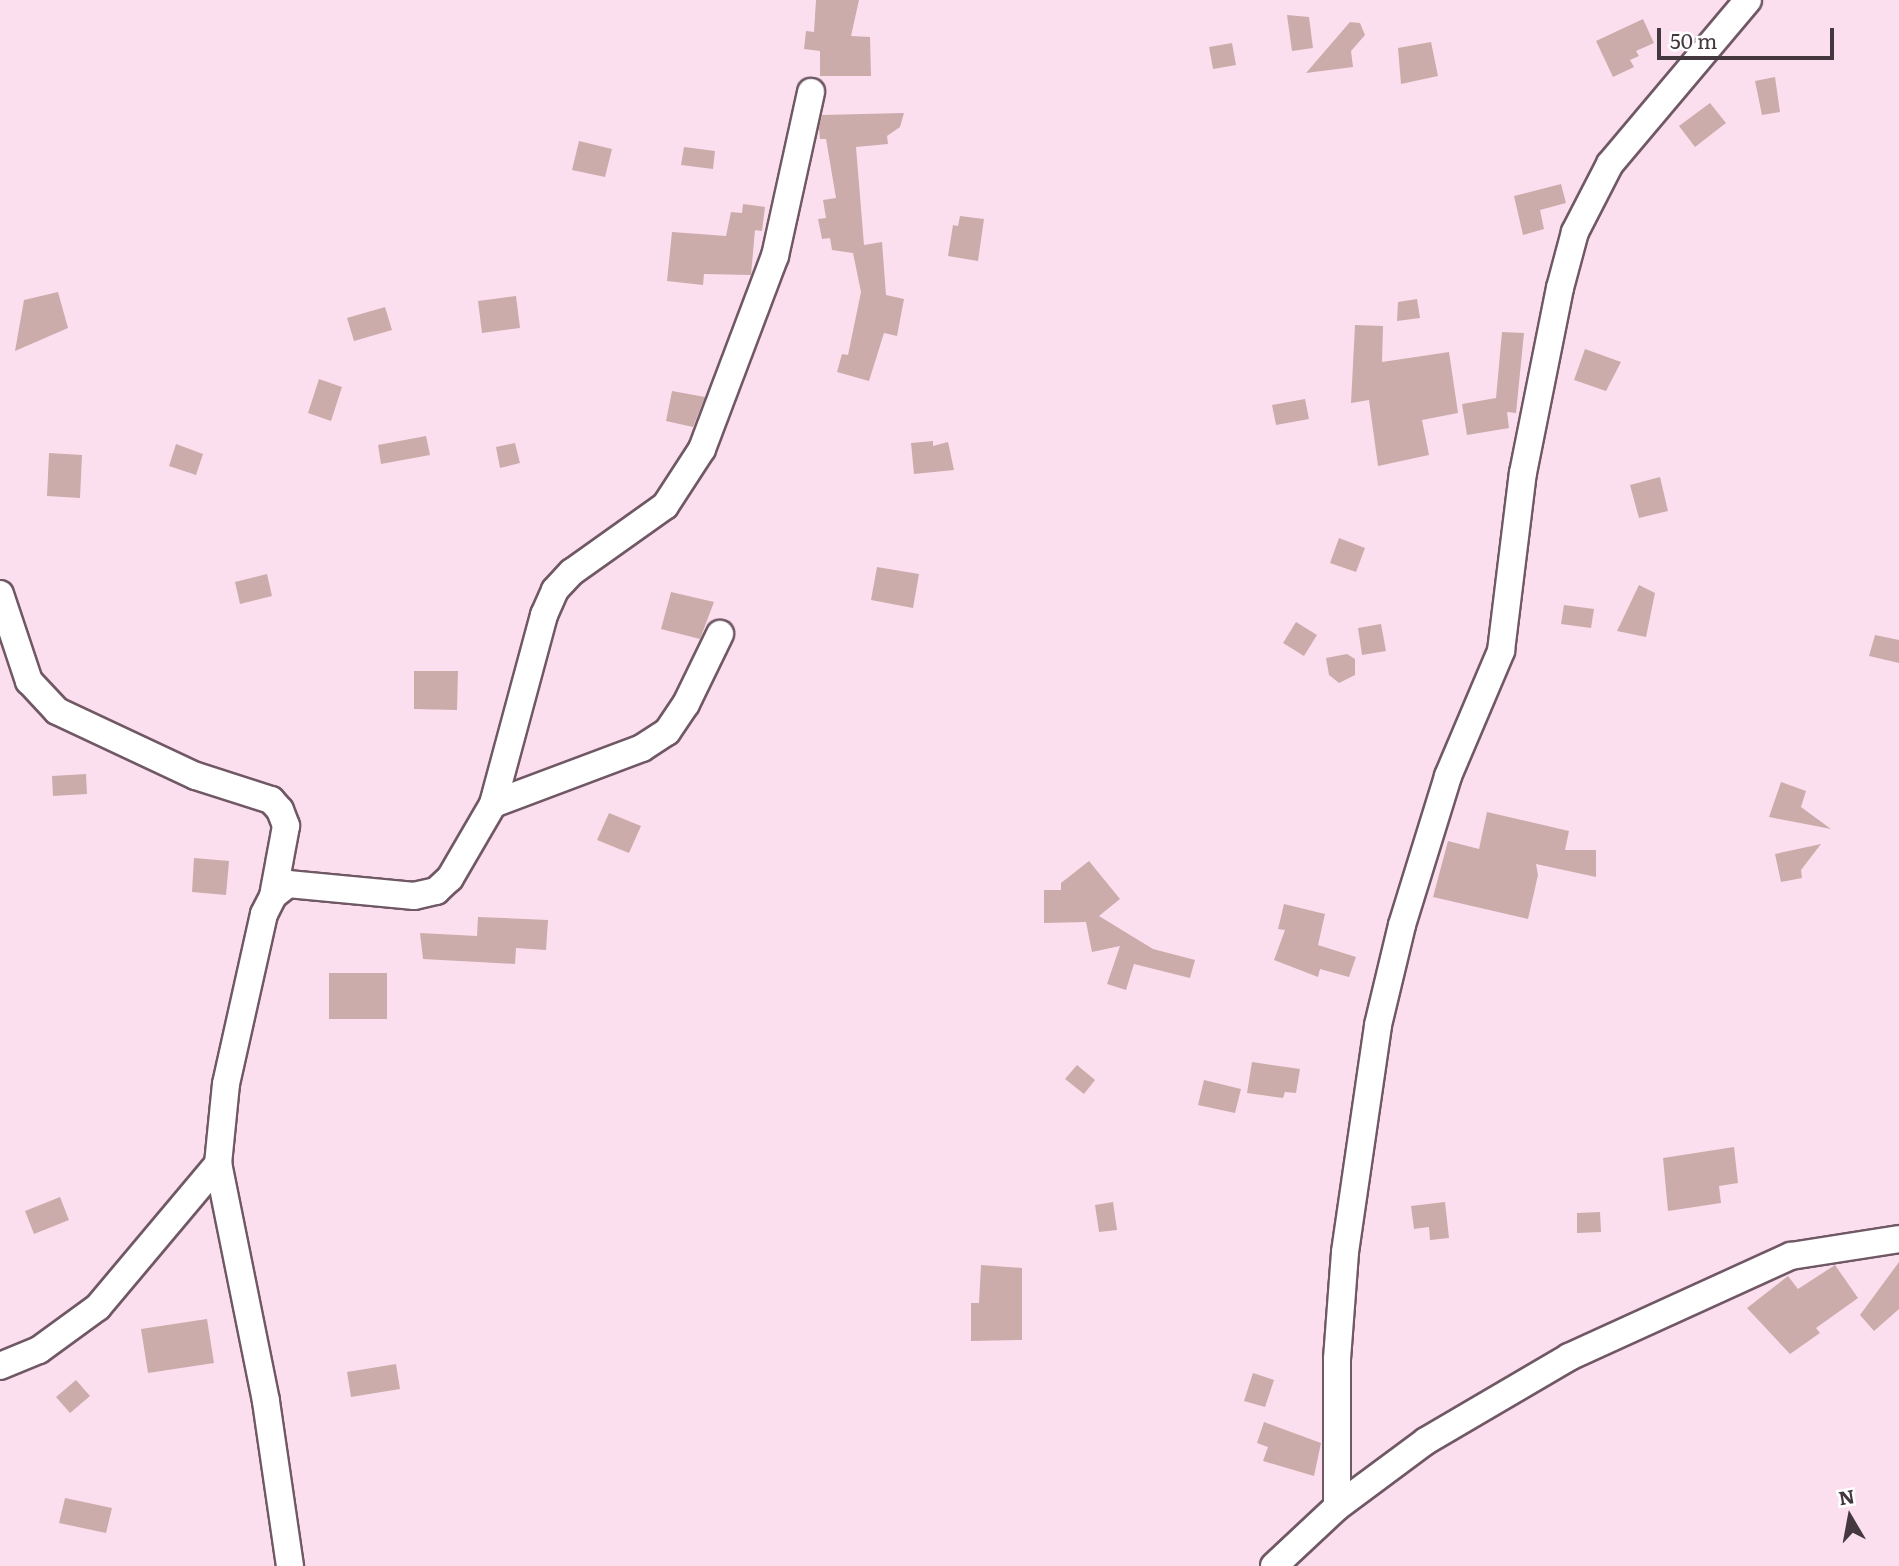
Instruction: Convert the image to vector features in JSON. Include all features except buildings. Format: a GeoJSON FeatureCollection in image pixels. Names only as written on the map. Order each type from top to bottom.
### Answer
{"type":"FeatureCollection","features":[{"type":"Feature","properties":{"kind":"street"},"geometry":{"type":"LineString","coordinates":[[1337,1507],[1337,1359],[1345,1252],[1378,1025],[1402,925],[1448,776],[1501,651],[1509,611],[1523,472],[1560,288],[1576,232],[1611,164],[1748,0]]}},
{"type":"Feature","properties":{"kind":"street"},"geometry":{"type":"LineString","coordinates":[[273,896],[294,884],[414,896],[436,891],[450,878],[493,804],[544,615],[555,590],[572,572],[665,506],[682,487],[702,449],[775,256],[811,92]]}},
{"type":"Feature","properties":{"kind":"street"},"geometry":{"type":"LineString","coordinates":[[0,594],[29,681],[57,711],[196,776],[271,800],[280,810],[286,825],[273,896],[264,914],[231,1058],[218,1164],[266,1401],[290,1566]]}},
{"type":"Feature","properties":{"kind":"street"},"geometry":{"type":"LineString","coordinates":[[493,804],[642,748],[667,732],[686,704],[720,634]]}},
{"type":"Feature","properties":{"kind":"street"},"geometry":{"type":"LineString","coordinates":[[0,1366],[39,1350],[99,1307],[218,1164]]}},
{"type":"Feature","properties":{"kind":"street"},"geometry":{"type":"LineString","coordinates":[[1273,1566],[1337,1507],[1426,1441],[1569,1357],[1791,1256],[1899,1239]]}}]}
